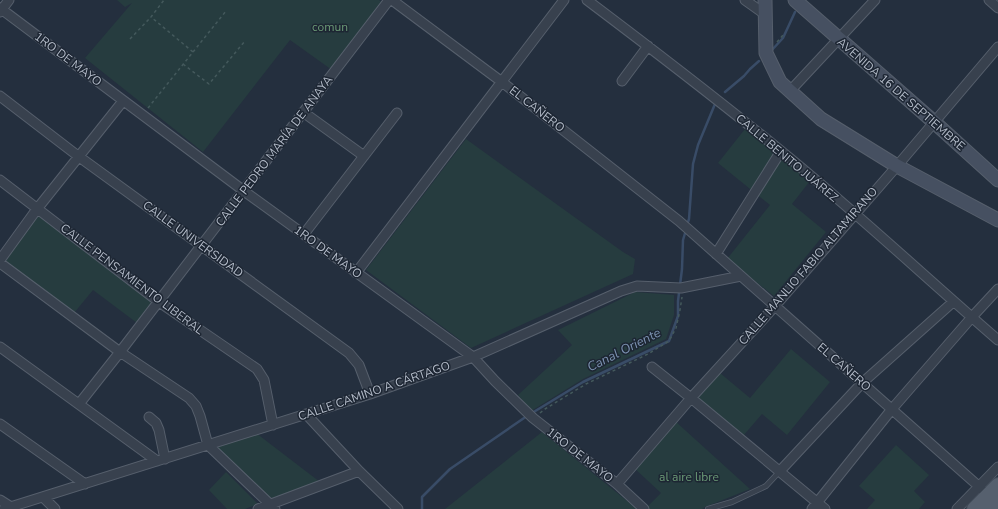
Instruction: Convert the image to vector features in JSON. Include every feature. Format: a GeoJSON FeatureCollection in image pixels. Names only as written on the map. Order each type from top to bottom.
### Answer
{"type":"FeatureCollection","features":[{"type":"Feature","properties":{"kind":"main road"},"geometry":{"type":"LineString","coordinates":[[765,0],[766,53],[780,82],[821,119],[897,166],[998,220]]}},
{"type":"Feature","properties":{"kind":"main road","name":"AVENIDA 16 DE SEPTIEMBRE"},"geometry":{"type":"LineString","coordinates":[[800,4],[998,180]]}},
{"type":"Feature","properties":{"kind":"main road"},"geometry":{"type":"LineString","coordinates":[[974,509],[993,497]]}},
{"type":"Feature","properties":{"kind":"street"},"geometry":{"type":"LineString","coordinates":[[1,10],[10,0]]}},
{"type":"Feature","properties":{"kind":"street","name":"CALLE PEDRO MARÍA DE ANAYA"},"geometry":{"type":"LineString","coordinates":[[79,404],[159,302],[389,0]]}},
{"type":"Feature","properties":{"kind":"street","name":"EL CAÑERO"},"geometry":{"type":"LineString","coordinates":[[392,0],[502,82],[679,221],[993,497]]}},
{"type":"Feature","properties":{"kind":"street"},"geometry":{"type":"LineString","coordinates":[[356,272],[564,0]]}},
{"type":"Feature","properties":{"kind":"street","name":"CALLE BENITO JUÁREZ"},"geometry":{"type":"LineString","coordinates":[[587,0],[781,151],[998,340]]}},
{"type":"Feature","properties":{"kind":"street"},"geometry":{"type":"LineString","coordinates":[[745,0],[766,15]]}},
{"type":"Feature","properties":{"kind":"street"},"geometry":{"type":"LineString","coordinates":[[790,91],[875,0]]}},
{"type":"Feature","properties":{"kind":"street"},"geometry":{"type":"LineString","coordinates":[[989,0],[998,8]]}},
{"type":"Feature","properties":{"kind":"street","name":"1RO DE MAYO"},"geometry":{"type":"LineString","coordinates":[[1,10],[244,191],[473,357],[533,418],[617,484],[644,509]]}},
{"type":"Feature","properties":{"kind":"street"},"geometry":{"type":"LineString","coordinates":[[622,81],[648,46]]}},
{"type":"Feature","properties":{"kind":"street","name":"CALLE MANLIO FABIO ALTAMIRANO"},"geometry":{"type":"LineString","coordinates":[[617,484],[691,398],[775,306],[998,47]]}},
{"type":"Feature","properties":{"kind":"street","name":"CALLE UNIVERSIDAD"},"geometry":{"type":"LineString","coordinates":[[0,96],[78,156],[349,353],[359,365],[370,394]]}},
{"type":"Feature","properties":{"kind":"street"},"geometry":{"type":"LineString","coordinates":[[123,101],[78,156],[0,261],[120,352],[189,398],[196,406],[208,445],[273,506]]}},
{"type":"Feature","properties":{"kind":"street"},"geometry":{"type":"LineString","coordinates":[[303,112],[364,156]]}},
{"type":"Feature","properties":{"kind":"street"},"geometry":{"type":"LineString","coordinates":[[304,234],[397,113]]}},
{"type":"Feature","properties":{"kind":"street"},"geometry":{"type":"LineString","coordinates":[[716,254],[781,151]]}},
{"type":"Feature","properties":{"kind":"street","name":"CALLE PENSAMIENTO LIBERAL"},"geometry":{"type":"LineString","coordinates":[[0,180],[159,302],[257,369],[264,380],[273,425]]}},
{"type":"Feature","properties":{"kind":"street","name":"CALLE CAMINO A CÁRTAGO"},"geometry":{"type":"LineString","coordinates":[[7,508],[370,394],[473,357],[621,291],[637,286],[682,288],[741,276]]}},
{"type":"Feature","properties":{"kind":"street"},"geometry":{"type":"LineString","coordinates":[[652,367],[780,471],[818,507],[892,409],[998,289]]}},
{"type":"Feature","properties":{"kind":"street"},"geometry":{"type":"LineString","coordinates":[[780,471],[862,383],[954,302]]}},
{"type":"Feature","properties":{"kind":"street"},"geometry":{"type":"LineString","coordinates":[[0,347],[79,404],[161,460]]}},
{"type":"Feature","properties":{"kind":"street"},"geometry":{"type":"LineString","coordinates":[[306,414],[359,471],[398,509]]}},
{"type":"Feature","properties":{"kind":"street"},"geometry":{"type":"LineString","coordinates":[[149,417],[156,423],[159,430],[161,460]]}},
{"type":"Feature","properties":{"kind":"street"},"geometry":{"type":"LineString","coordinates":[[0,424],[85,484]]}},
{"type":"Feature","properties":{"kind":"street"},"geometry":{"type":"LineString","coordinates":[[957,509],[993,497],[998,467]]}},
{"type":"Feature","properties":{"kind":"street"},"geometry":{"type":"LineString","coordinates":[[258,509],[273,506],[359,471]]}},
{"type":"Feature","properties":{"kind":"street"},"geometry":{"type":"LineString","coordinates":[[43,497],[55,509]]}},
{"type":"Feature","properties":{"kind":"street"},"geometry":{"type":"LineString","coordinates":[[0,500],[7,508]]}},
{"type":"Feature","properties":{"kind":"lane"},"geometry":{"type":"LineString","coordinates":[[708,509],[732,502],[766,486],[780,471]]}},
{"type":"Feature","properties":{"kind":"path"},"geometry":{"type":"LineString","coordinates":[[130,39],[151,17],[164,0]]}},
{"type":"Feature","properties":{"kind":"path"},"geometry":{"type":"LineString","coordinates":[[142,115],[226,11]]}},
{"type":"Feature","properties":{"kind":"path"},"geometry":{"type":"LineString","coordinates":[[151,17],[193,52]]}},
{"type":"Feature","properties":{"kind":"path"},"geometry":{"type":"LineString","coordinates":[[183,64],[209,84],[245,41]]}},
{"type":"Feature","properties":{"kind":"path"},"geometry":{"type":"LineString","coordinates":[[533,418],[545,408],[586,384],[648,354],[669,341],[676,328],[680,310],[682,288]]}},
{"type":"Feature","properties":{"kind":"green space","name":"comun"},"geometry":{"type":"Polygon","coordinates":[[[117,0],[379,0],[383,3],[332,70],[290,40],[203,152],[85,58],[132,3],[125,7],[117,0]]]}},
{"type":"Feature","properties":{"kind":"green space"},"geometry":{"type":"Polygon","coordinates":[[[745,129],[810,181],[792,204],[826,232],[774,296],[727,259],[770,205],[718,163],[745,129]]]}},
{"type":"Feature","properties":{"kind":"green space"},"geometry":{"type":"Polygon","coordinates":[[[466,139],[623,252],[635,259],[633,274],[471,348],[366,270],[466,139]]]}},
{"type":"Feature","properties":{"kind":"green space"},"geometry":{"type":"Polygon","coordinates":[[[38,213],[153,303],[137,323],[93,290],[74,313],[5,262],[38,213]]]}},
{"type":"Feature","properties":{"kind":"green space"},"geometry":{"type":"Polygon","coordinates":[[[635,292],[674,295],[674,315],[666,339],[583,379],[531,411],[518,395],[572,345],[558,330],[635,292]]]}},
{"type":"Feature","properties":{"kind":"green space"},"geometry":{"type":"Polygon","coordinates":[[[791,349],[830,382],[787,435],[762,414],[743,436],[698,398],[720,373],[750,398],[791,349]]]}},
{"type":"Feature","properties":{"kind":"green space","name":"al aire libre"},"geometry":{"type":"Polygon","coordinates":[[[675,421],[750,489],[702,509],[649,509],[647,507],[661,493],[633,467],[675,421]]]}},
{"type":"Feature","properties":{"kind":"green space"},"geometry":{"type":"Polygon","coordinates":[[[542,432],[637,509],[445,509],[542,432]]]}},
{"type":"Feature","properties":{"kind":"green space"},"geometry":{"type":"Polygon","coordinates":[[[256,433],[320,482],[271,501],[213,446],[256,433]]]}},
{"type":"Feature","properties":{"kind":"green space"},"geometry":{"type":"Polygon","coordinates":[[[896,445],[929,475],[914,491],[925,502],[919,509],[867,509],[875,500],[859,486],[896,445]]]}},
{"type":"Feature","properties":{"kind":"green space"},"geometry":{"type":"Polygon","coordinates":[[[226,472],[258,504],[245,509],[227,509],[209,490],[226,472]]]}},
{"type":"Feature","properties":{"kind":"waterway","name":"Canal Oriente"},"geometry":{"type":"LineString","coordinates":[[771,51],[783,38],[795,12]]}},
{"type":"Feature","properties":{"kind":"waterway","name":"Canal Oriente"},"geometry":{"type":"LineString","coordinates":[[725,92],[759,61]]}},
{"type":"Feature","properties":{"kind":"waterway","name":"Canal Oriente"},"geometry":{"type":"LineString","coordinates":[[687,225],[689,219],[693,164],[698,145],[715,104]]}},
{"type":"Feature","properties":{"kind":"waterway","name":"Canal Oriente"},"geometry":{"type":"LineString","coordinates":[[532,413],[583,382],[669,341],[678,316],[683,240],[686,230]]}},
{"type":"Feature","properties":{"kind":"waterway","name":"Canal Oriente"},"geometry":{"type":"LineString","coordinates":[[422,509],[422,497],[450,469],[527,416]]}}]}
